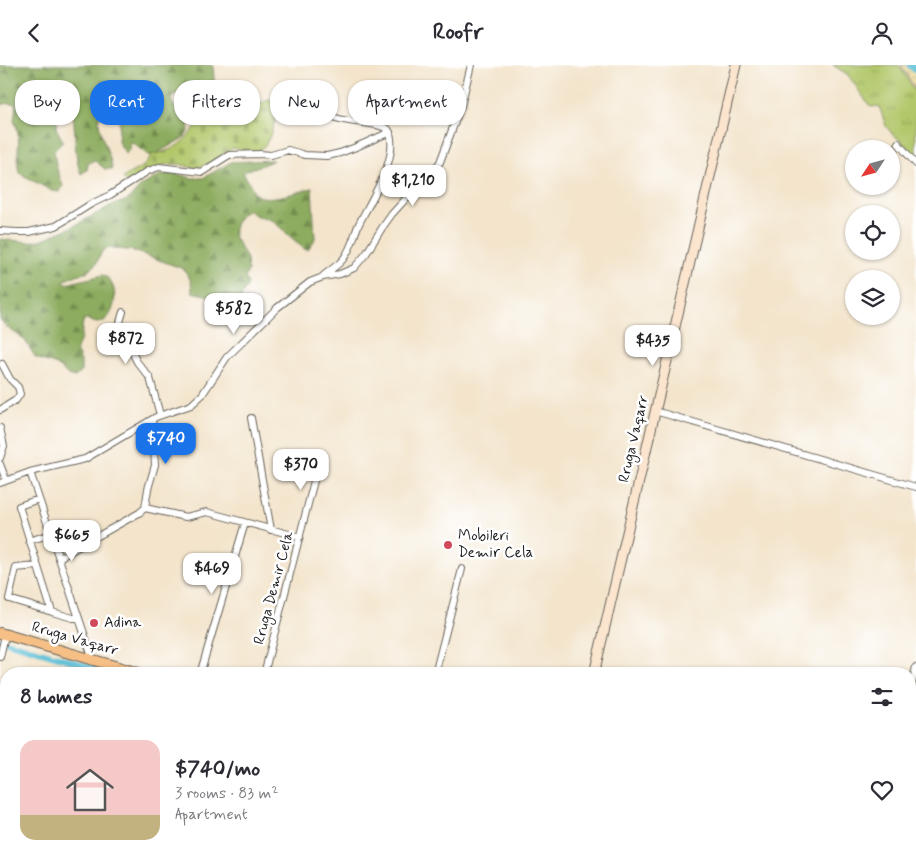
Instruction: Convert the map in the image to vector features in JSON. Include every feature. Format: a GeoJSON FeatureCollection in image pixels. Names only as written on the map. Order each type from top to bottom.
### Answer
{"type":"FeatureCollection","features":[{"type":"Feature","properties":{"kind":"main road","name":"Rruga Vaqarr"},"geometry":{"type":"LineString","coordinates":[[596,667],[736,65]]}},
{"type":"Feature","properties":{"kind":"main road","name":"Rruga Vaqarr"},"geometry":{"type":"LineString","coordinates":[[3,638],[118,667]]}},
{"type":"Feature","properties":{"kind":"street"},"geometry":{"type":"LineString","coordinates":[[0,464],[3,481],[30,472],[84,459],[152,419],[184,408],[197,401],[220,365],[233,350],[290,298],[310,282],[322,277],[346,272],[361,262],[392,214],[435,170],[445,152],[461,106],[471,65]]}},
{"type":"Feature","properties":{"kind":"street"},"geometry":{"type":"LineString","coordinates":[[322,277],[344,258],[386,171],[391,151],[390,132],[383,126],[338,118]]}},
{"type":"Feature","properties":{"kind":"street"},"geometry":{"type":"LineString","coordinates":[[0,231],[29,232],[56,226],[148,171],[159,167],[202,171],[229,155],[271,155],[288,151],[305,155],[327,156],[356,147],[390,132]]}},
{"type":"Feature","properties":{"kind":"street"},"geometry":{"type":"LineString","coordinates":[[900,145],[916,164]]}},
{"type":"Feature","properties":{"kind":"street"},"geometry":{"type":"LineString","coordinates":[[123,312],[120,322],[121,330],[137,362],[150,378],[160,415]]}},
{"type":"Feature","properties":{"kind":"street"},"geometry":{"type":"LineString","coordinates":[[0,410],[16,400],[20,394],[18,387],[10,379],[2,364]]}},
{"type":"Feature","properties":{"kind":"street"},"geometry":{"type":"LineString","coordinates":[[656,411],[916,487]]}},
{"type":"Feature","properties":{"kind":"street"},"geometry":{"type":"LineString","coordinates":[[251,418],[271,530]]}},
{"type":"Feature","properties":{"kind":"street"},"geometry":{"type":"LineString","coordinates":[[59,558],[145,508],[148,489],[156,465],[152,419]]}},
{"type":"Feature","properties":{"kind":"street"},"geometry":{"type":"LineString","coordinates":[[0,428],[4,446],[0,458]]}},
{"type":"Feature","properties":{"kind":"street"},"geometry":{"type":"LineString","coordinates":[[30,472],[93,660]]}},
{"type":"Feature","properties":{"kind":"street","name":"Rruga Demir Cela"},"geometry":{"type":"LineString","coordinates":[[266,667],[315,477]]}},
{"type":"Feature","properties":{"kind":"street"},"geometry":{"type":"LineString","coordinates":[[39,499],[19,505],[52,612]]}},
{"type":"Feature","properties":{"kind":"street"},"geometry":{"type":"LineString","coordinates":[[145,508],[186,517],[207,512],[300,537]]}},
{"type":"Feature","properties":{"kind":"street"},"geometry":{"type":"LineString","coordinates":[[202,667],[245,523]]}},
{"type":"Feature","properties":{"kind":"street"},"geometry":{"type":"LineString","coordinates":[[29,541],[51,534]]}},
{"type":"Feature","properties":{"kind":"street"},"geometry":{"type":"LineString","coordinates":[[38,566],[16,568],[9,599],[73,618],[79,618]]}},
{"type":"Feature","properties":{"kind":"street"},"geometry":{"type":"LineString","coordinates":[[437,667],[462,569]]}},
{"type":"Feature","properties":{"kind":"street"},"geometry":{"type":"LineString","coordinates":[[0,657],[3,638]]}},
{"type":"Feature","properties":{"kind":"green space"},"geometry":{"type":"Polygon","coordinates":[[[0,65],[213,65],[214,80],[174,80],[174,95],[171,101],[174,106],[174,125],[188,125],[189,130],[185,137],[154,155],[148,155],[130,141],[130,148],[126,154],[118,142],[119,125],[164,125],[164,80],[90,80],[90,125],[99,125],[112,169],[105,169],[94,160],[88,164],[87,170],[81,174],[76,153],[74,125],[80,125],[80,80],[15,80],[15,104],[0,105],[0,65]]]}},
{"type":"Feature","properties":{"kind":"green space"},"geometry":{"type":"Polygon","coordinates":[[[833,65],[899,65],[916,93],[916,159],[907,150],[902,141],[893,135],[886,126],[879,106],[872,107],[869,105],[848,75],[833,65]]]}},
{"type":"Feature","properties":{"kind":"green space"},"geometry":{"type":"Polygon","coordinates":[[[270,100],[270,125],[273,125],[268,139],[261,149],[245,152],[233,148],[203,166],[196,168],[180,164],[170,164],[151,169],[127,183],[123,178],[143,166],[151,155],[166,151],[180,144],[198,125],[260,125],[260,104],[270,100]]]}},
{"type":"Feature","properties":{"kind":"green space"},"geometry":{"type":"Polygon","coordinates":[[[16,125],[56,125],[56,128],[63,141],[54,151],[56,166],[63,186],[59,192],[52,191],[19,173],[16,125]]]}},
{"type":"Feature","properties":{"kind":"green space"},"geometry":{"type":"Polygon","coordinates":[[[273,160],[243,173],[254,193],[259,196],[282,196],[312,188],[315,238],[308,250],[304,249],[272,220],[257,216],[248,210],[242,215],[235,225],[234,232],[234,236],[247,259],[248,271],[245,277],[248,284],[241,297],[241,309],[232,311],[208,296],[192,292],[191,281],[184,269],[131,250],[109,248],[102,251],[95,265],[87,272],[64,281],[66,284],[103,275],[113,286],[115,294],[112,310],[108,317],[96,323],[86,319],[83,321],[81,339],[76,350],[81,361],[81,372],[75,377],[68,375],[57,365],[36,358],[24,339],[5,326],[0,319],[0,239],[29,242],[41,240],[72,227],[110,206],[128,200],[141,186],[162,174],[203,178],[231,162],[273,160]]]}},
{"type":"Feature","properties":{"kind":"sand"},"geometry":{"type":"Polygon","coordinates":[[[901,65],[916,65],[916,90],[901,65]]]}},
{"type":"Feature","properties":{"kind":"waterway"},"geometry":{"type":"LineString","coordinates":[[911,65],[916,69]]}},
{"type":"Feature","properties":{"kind":"waterway"},"geometry":{"type":"LineString","coordinates":[[0,640],[92,667]]}},
{"type":"Feature","properties":{"kind":"place","name":"Mobileri Demir Cela"},"geometry":{"type":"Point","coordinates":[448,545]}},
{"type":"Feature","properties":{"kind":"place","name":"Adina"},"geometry":{"type":"Point","coordinates":[94,623]}}]}
